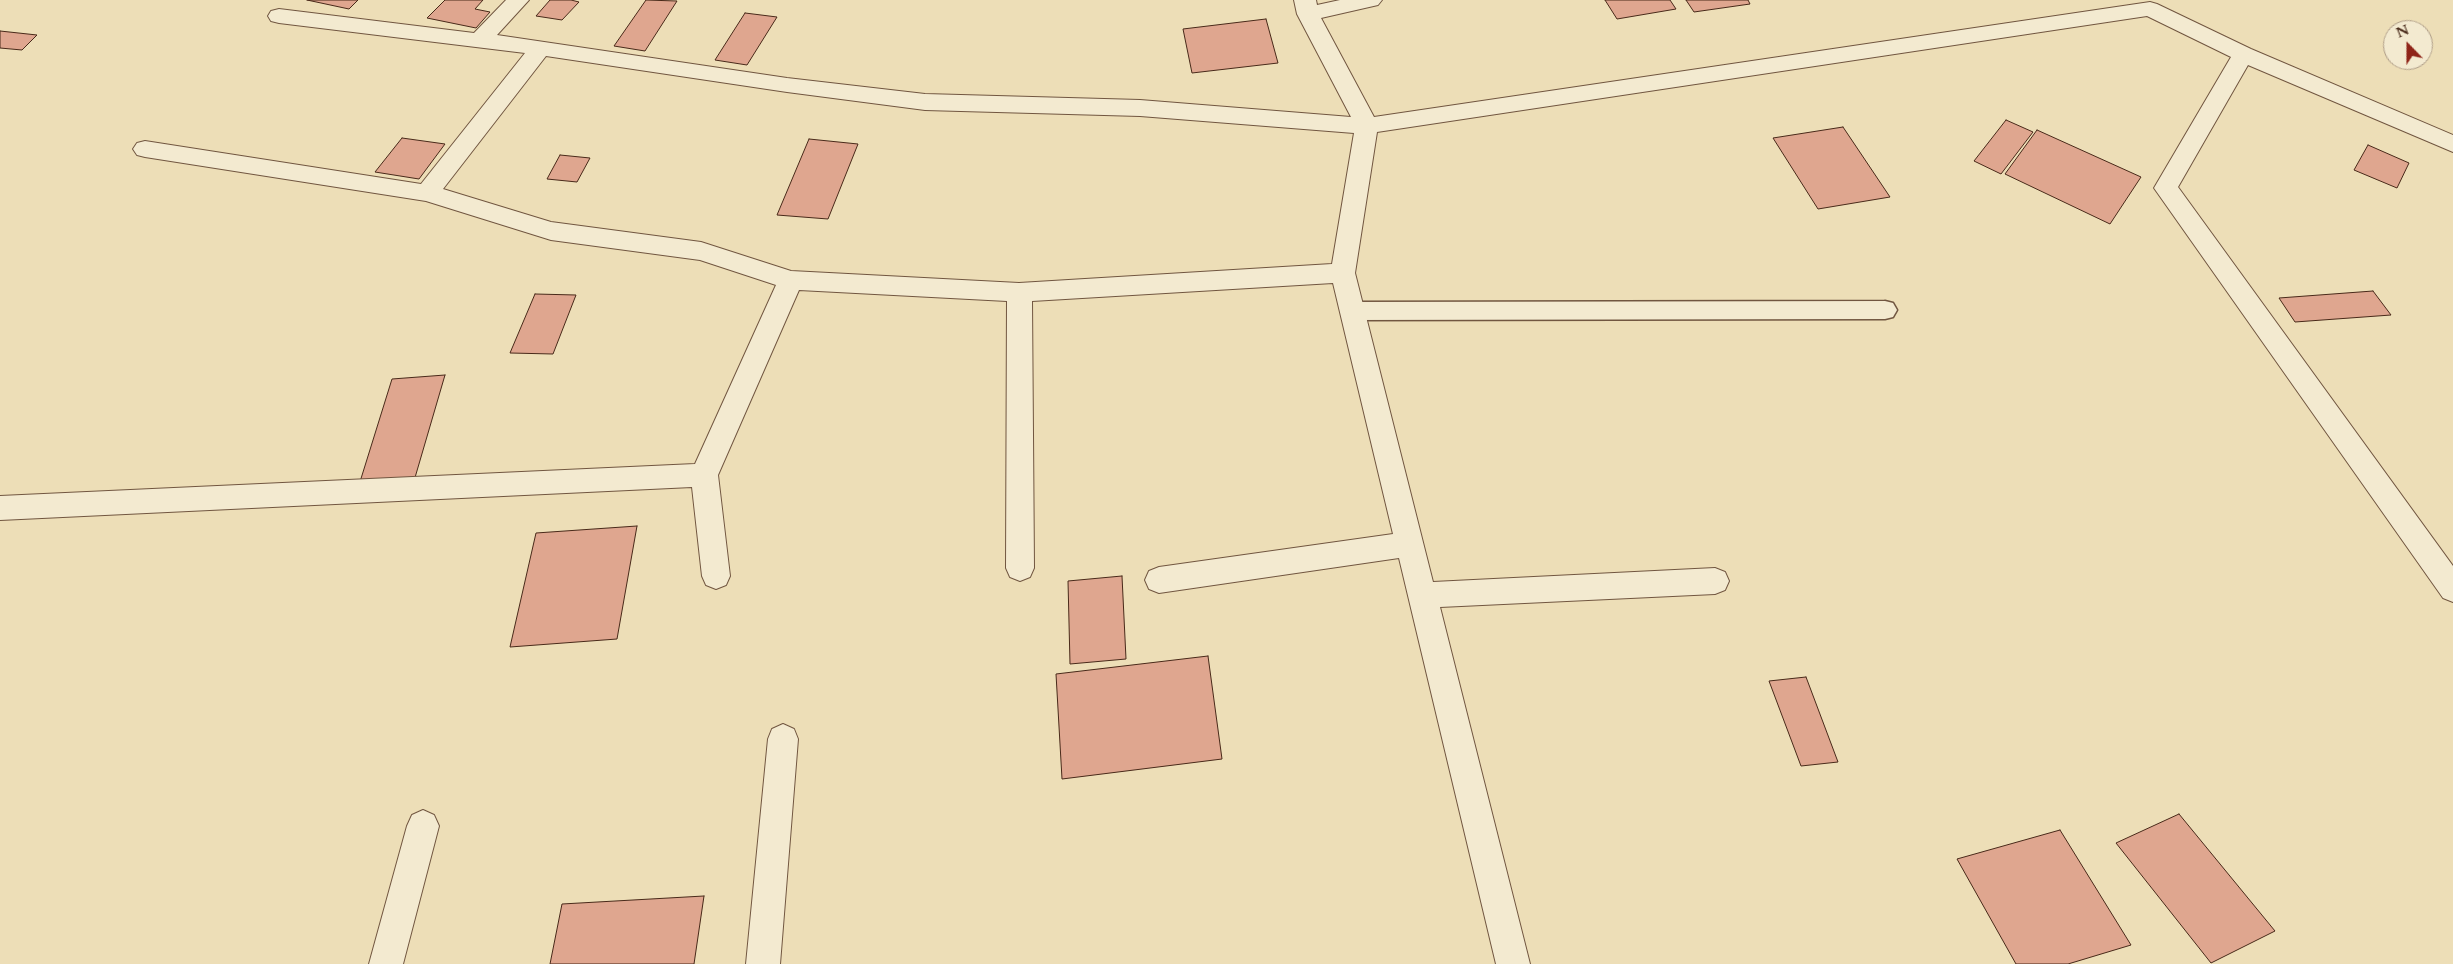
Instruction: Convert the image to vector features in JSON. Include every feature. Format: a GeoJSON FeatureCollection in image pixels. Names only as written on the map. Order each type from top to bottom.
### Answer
{"type":"FeatureCollection","features":[{"type":"Feature","properties":{"kind":"street"},"geometry":{"type":"LineString","coordinates":[[480,40],[518,0]]}},
{"type":"Feature","properties":{"kind":"street"},"geometry":{"type":"LineString","coordinates":[[1371,0],[1307,7],[1367,126],[1343,274],[1513,964]]}},
{"type":"Feature","properties":{"kind":"street"},"geometry":{"type":"LineString","coordinates":[[279,16],[542,48],[786,85],[925,102],[1140,108],[1367,126],[2150,9],[2149,6],[2243,54],[2453,144]]}},
{"type":"Feature","properties":{"kind":"street"},"geometry":{"type":"LineString","coordinates":[[427,193],[542,48]]}},
{"type":"Feature","properties":{"kind":"street"},"geometry":{"type":"LineString","coordinates":[[2243,54],[2166,188],[2453,589]]}},
{"type":"Feature","properties":{"kind":"street"},"geometry":{"type":"LineString","coordinates":[[145,150],[427,193],[551,231],[701,251],[791,280],[1019,292],[1343,274]]}},
{"type":"Feature","properties":{"kind":"street"},"geometry":{"type":"LineString","coordinates":[[716,576],[704,475],[791,280]]}},
{"type":"Feature","properties":{"kind":"street"},"geometry":{"type":"LineString","coordinates":[[1019,292],[1020,568]]}},
{"type":"Feature","properties":{"kind":"street"},"geometry":{"type":"LineString","coordinates":[[0,508],[704,475]]}},
{"type":"Feature","properties":{"kind":"street"},"geometry":{"type":"LineString","coordinates":[[1159,580],[1410,544]]}},
{"type":"Feature","properties":{"kind":"street"},"geometry":{"type":"LineString","coordinates":[[1422,594],[1715,581]]}},
{"type":"Feature","properties":{"kind":"street"},"geometry":{"type":"LineString","coordinates":[[764,964],[783,739]]}},
{"type":"Feature","properties":{"kind":"street"},"geometry":{"type":"LineString","coordinates":[[386,964],[423,826]]}},
{"type":"Feature","properties":{"kind":"lane"},"geometry":{"type":"LineString","coordinates":[[1353,311],[1885,310]]}},
{"type":"Feature","properties":{"kind":"building"},"geometry":{"type":"Polygon","coordinates":[[[307,0],[358,0],[349,9],[307,0]]]}},
{"type":"Feature","properties":{"kind":"building"},"geometry":{"type":"Polygon","coordinates":[[[445,0],[483,0],[475,9],[490,12],[476,28],[427,18],[445,0]]]}},
{"type":"Feature","properties":{"kind":"building"},"geometry":{"type":"Polygon","coordinates":[[[550,0],[579,2],[562,20],[536,16],[550,0]]]}},
{"type":"Feature","properties":{"kind":"building"},"geometry":{"type":"Polygon","coordinates":[[[646,0],[677,1],[645,51],[614,46],[646,0]]]}},
{"type":"Feature","properties":{"kind":"building"},"geometry":{"type":"Polygon","coordinates":[[[1605,0],[1670,0],[1676,9],[1617,19],[1605,0]]]}},
{"type":"Feature","properties":{"kind":"building"},"geometry":{"type":"Polygon","coordinates":[[[1686,0],[1748,0],[1750,4],[1694,12],[1686,0]]]}},
{"type":"Feature","properties":{"kind":"building"},"geometry":{"type":"Polygon","coordinates":[[[745,13],[777,17],[747,65],[715,60],[745,13]]]}},
{"type":"Feature","properties":{"kind":"building"},"geometry":{"type":"Polygon","coordinates":[[[1266,19],[1278,63],[1192,73],[1183,29],[1266,19]]]}},
{"type":"Feature","properties":{"kind":"building"},"geometry":{"type":"Polygon","coordinates":[[[0,31],[37,35],[22,50],[0,48],[0,31]]]}},
{"type":"Feature","properties":{"kind":"building"},"geometry":{"type":"Polygon","coordinates":[[[2006,120],[2033,132],[2001,174],[1974,161],[2006,120]]]}},
{"type":"Feature","properties":{"kind":"building"},"geometry":{"type":"Polygon","coordinates":[[[1843,127],[1890,197],[1818,209],[1773,138],[1843,127]]]}},
{"type":"Feature","properties":{"kind":"building"},"geometry":{"type":"Polygon","coordinates":[[[2037,130],[2141,177],[2110,224],[2005,174],[2037,130]]]}},
{"type":"Feature","properties":{"kind":"building"},"geometry":{"type":"Polygon","coordinates":[[[402,138],[445,144],[419,179],[375,172],[402,138]]]}},
{"type":"Feature","properties":{"kind":"building"},"geometry":{"type":"Polygon","coordinates":[[[809,139],[858,144],[828,219],[777,215],[809,139]]]}},
{"type":"Feature","properties":{"kind":"building"},"geometry":{"type":"Polygon","coordinates":[[[2368,145],[2409,163],[2397,188],[2354,170],[2368,145]]]}},
{"type":"Feature","properties":{"kind":"building"},"geometry":{"type":"Polygon","coordinates":[[[560,155],[590,158],[577,182],[547,179],[560,155]]]}},
{"type":"Feature","properties":{"kind":"building"},"geometry":{"type":"Polygon","coordinates":[[[2373,291],[2391,315],[2295,322],[2279,298],[2373,291]]]}},
{"type":"Feature","properties":{"kind":"building"},"geometry":{"type":"Polygon","coordinates":[[[535,294],[576,295],[553,354],[510,353],[535,294]]]}},
{"type":"Feature","properties":{"kind":"building"},"geometry":{"type":"Polygon","coordinates":[[[445,375],[414,481],[359,485],[392,379],[445,375]]]}},
{"type":"Feature","properties":{"kind":"building"},"geometry":{"type":"Polygon","coordinates":[[[637,526],[617,639],[510,647],[536,533],[637,526]]]}},
{"type":"Feature","properties":{"kind":"building"},"geometry":{"type":"Polygon","coordinates":[[[1122,576],[1126,659],[1070,664],[1068,581],[1122,576]]]}},
{"type":"Feature","properties":{"kind":"building"},"geometry":{"type":"Polygon","coordinates":[[[1208,656],[1222,759],[1062,779],[1056,674],[1208,656]]]}},
{"type":"Feature","properties":{"kind":"building"},"geometry":{"type":"Polygon","coordinates":[[[1806,677],[1838,762],[1801,766],[1769,681],[1806,677]]]}},
{"type":"Feature","properties":{"kind":"building"},"geometry":{"type":"Polygon","coordinates":[[[2179,814],[2275,931],[2211,963],[2116,843],[2179,814]]]}},
{"type":"Feature","properties":{"kind":"building"},"geometry":{"type":"Polygon","coordinates":[[[2060,830],[2131,945],[2068,964],[2016,964],[1957,859],[2060,830]]]}},
{"type":"Feature","properties":{"kind":"building"},"geometry":{"type":"Polygon","coordinates":[[[704,896],[694,964],[550,964],[562,904],[704,896]]]}}]}
